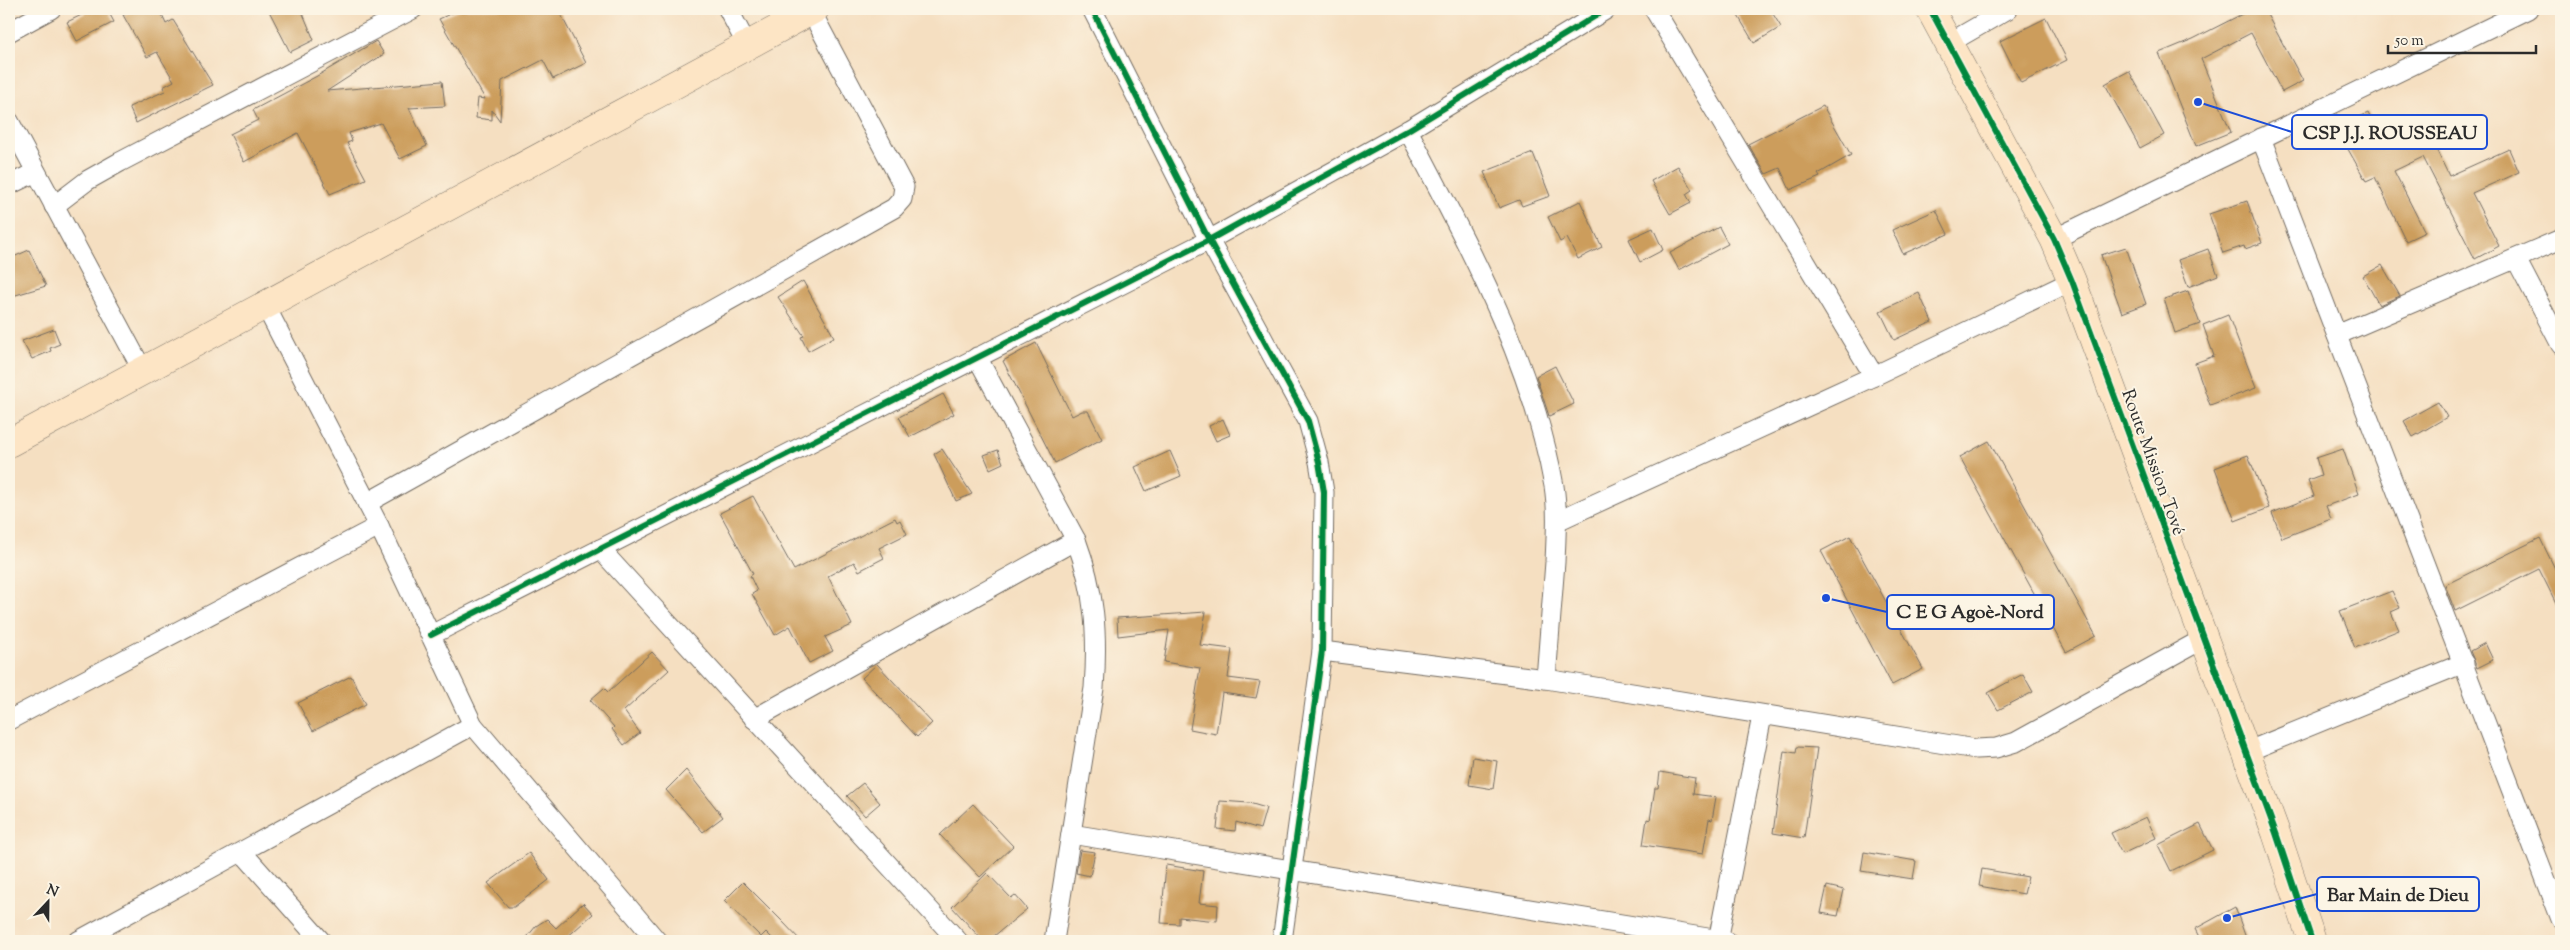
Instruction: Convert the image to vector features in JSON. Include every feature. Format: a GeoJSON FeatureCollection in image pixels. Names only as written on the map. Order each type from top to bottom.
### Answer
{"type":"FeatureCollection","features":[{"type":"Feature","properties":{"kind":"street"},"geometry":{"type":"LineString","coordinates":[[9,32],[51,9]]}},
{"type":"Feature","properties":{"kind":"street"},"geometry":{"type":"LineString","coordinates":[[54,206],[88,180],[120,162],[413,9]]}},
{"type":"Feature","properties":{"kind":"street"},"geometry":{"type":"LineString","coordinates":[[728,9],[747,45]]}},
{"type":"Feature","properties":{"kind":"street"},"geometry":{"type":"LineString","coordinates":[[1092,9],[1209,240],[1308,421],[1324,492],[1322,651],[1282,941]]}},
{"type":"Feature","properties":{"kind":"street"},"geometry":{"type":"LineString","coordinates":[[431,635],[1209,240],[1408,130],[1607,9]]}},
{"type":"Feature","properties":{"kind":"street"},"geometry":{"type":"LineString","coordinates":[[1654,9],[1874,376]]}},
{"type":"Feature","properties":{"kind":"street","name":"Route Mission Tové"},"geometry":{"type":"LineString","coordinates":[[1930,9],[2054,239],[2072,280],[2276,833],[2312,941]]}},
{"type":"Feature","properties":{"kind":"street"},"geometry":{"type":"LineString","coordinates":[[1949,43],[2008,9]]}},
{"type":"Feature","properties":{"kind":"street"},"geometry":{"type":"LineString","coordinates":[[2054,239],[2528,9]]}},
{"type":"Feature","properties":{"kind":"street"},"geometry":{"type":"LineString","coordinates":[[9,443],[813,10],[904,187],[902,199],[894,208],[367,503]]}},
{"type":"Feature","properties":{"kind":"street"},"geometry":{"type":"LineString","coordinates":[[9,122],[143,371]]}},
{"type":"Feature","properties":{"kind":"street"},"geometry":{"type":"LineString","coordinates":[[1408,130],[1501,314],[1520,364],[1541,433],[1554,487],[1557,521],[1546,679]]}},
{"type":"Feature","properties":{"kind":"street"},"geometry":{"type":"LineString","coordinates":[[2261,138],[2464,663],[2558,897],[2561,920]]}},
{"type":"Feature","properties":{"kind":"street"},"geometry":{"type":"LineString","coordinates":[[9,185],[36,172]]}},
{"type":"Feature","properties":{"kind":"street"},"geometry":{"type":"LineString","coordinates":[[2337,335],[2561,239]]}},
{"type":"Feature","properties":{"kind":"street"},"geometry":{"type":"LineString","coordinates":[[2516,259],[2561,345]]}},
{"type":"Feature","properties":{"kind":"street"},"geometry":{"type":"LineString","coordinates":[[1557,521],[1874,376],[2072,280]]}},
{"type":"Feature","properties":{"kind":"street"},"geometry":{"type":"LineString","coordinates":[[264,305],[379,526],[473,725],[657,941]]}},
{"type":"Feature","properties":{"kind":"street"},"geometry":{"type":"LineString","coordinates":[[977,357],[1076,540],[1086,565],[1094,600],[1097,648],[1094,688],[1054,941]]}},
{"type":"Feature","properties":{"kind":"street"},"geometry":{"type":"LineString","coordinates":[[9,720],[379,526]]}},
{"type":"Feature","properties":{"kind":"street"},"geometry":{"type":"LineString","coordinates":[[754,719],[1076,540]]}},
{"type":"Feature","properties":{"kind":"street"},"geometry":{"type":"LineString","coordinates":[[600,549],[958,941]]}},
{"type":"Feature","properties":{"kind":"street"},"geometry":{"type":"LineString","coordinates":[[1322,651],[1546,679],[1762,716],[1976,749],[1996,748],[2016,742],[2203,639]]}},
{"type":"Feature","properties":{"kind":"street"},"geometry":{"type":"LineString","coordinates":[[2246,752],[2464,663]]}},
{"type":"Feature","properties":{"kind":"street"},"geometry":{"type":"LineString","coordinates":[[1071,834],[1721,941],[1762,716]]}},
{"type":"Feature","properties":{"kind":"street"},"geometry":{"type":"LineString","coordinates":[[78,941],[473,725]]}},
{"type":"Feature","properties":{"kind":"street"},"geometry":{"type":"LineString","coordinates":[[242,852],[321,941]]}},
{"type":"Feature","properties":{"kind":"building"},"geometry":{"type":"Polygon","coordinates":[[[94,9],[107,9],[114,22],[77,41],[67,22],[94,9]]]}},
{"type":"Feature","properties":{"kind":"building"},"geometry":{"type":"Polygon","coordinates":[[[136,9],[159,9],[166,24],[173,20],[213,85],[136,123],[129,107],[165,91],[163,87],[174,81],[157,52],[147,57],[123,15],[136,9]]]}},
{"type":"Feature","properties":{"kind":"building"},"geometry":{"type":"Polygon","coordinates":[[[268,9],[301,9],[314,40],[290,52],[268,9]]]}},
{"type":"Feature","properties":{"kind":"building"},"geometry":{"type":"Polygon","coordinates":[[[461,9],[558,9],[586,63],[553,79],[543,60],[502,81],[500,121],[492,110],[492,120],[476,118],[478,98],[485,99],[439,19],[461,9]]]}},
{"type":"Feature","properties":{"kind":"building"},"geometry":{"type":"Polygon","coordinates":[[[1746,9],[1770,9],[1781,27],[1754,43],[1737,14],[1746,9]]]}},
{"type":"Feature","properties":{"kind":"building"},"geometry":{"type":"Polygon","coordinates":[[[2252,9],[2264,9],[2303,81],[2282,92],[2251,33],[2201,59],[2231,132],[2196,146],[2159,53],[2193,39],[2252,9]]]}},
{"type":"Feature","properties":{"kind":"building"},"geometry":{"type":"Polygon","coordinates":[[[2046,18],[2067,60],[2021,83],[2000,41],[2046,18]]]}},
{"type":"Feature","properties":{"kind":"building"},"geometry":{"type":"Polygon","coordinates":[[[376,41],[384,54],[327,91],[442,81],[445,106],[409,108],[427,146],[400,159],[381,123],[349,133],[352,141],[347,143],[366,179],[330,194],[298,133],[244,162],[230,134],[258,120],[253,110],[317,76],[376,41]]]}},
{"type":"Feature","properties":{"kind":"building"},"geometry":{"type":"Polygon","coordinates":[[[2129,71],[2164,135],[2140,148],[2105,84],[2129,71]]]}},
{"type":"Feature","properties":{"kind":"building"},"geometry":{"type":"Polygon","coordinates":[[[1823,106],[1851,155],[1818,174],[1820,177],[1790,190],[1780,168],[1766,174],[1748,144],[1823,106]]]}},
{"type":"Feature","properties":{"kind":"building"},"geometry":{"type":"Polygon","coordinates":[[[2368,113],[2384,145],[2425,126],[2449,176],[2509,149],[2519,172],[2472,193],[2499,246],[2475,259],[2423,157],[2394,171],[2425,232],[2406,241],[2375,177],[2366,181],[2336,128],[2368,113]]]}},
{"type":"Feature","properties":{"kind":"building"},"geometry":{"type":"Polygon","coordinates":[[[1533,153],[1550,196],[1522,206],[1519,200],[1499,208],[1484,172],[1533,153]]]}},
{"type":"Feature","properties":{"kind":"building"},"geometry":{"type":"Polygon","coordinates":[[[1678,166],[1692,190],[1686,194],[1691,203],[1670,214],[1651,181],[1678,166]]]}},
{"type":"Feature","properties":{"kind":"building"},"geometry":{"type":"Polygon","coordinates":[[[1580,201],[1602,247],[1578,259],[1567,238],[1560,242],[1548,217],[1580,201]]]}},
{"type":"Feature","properties":{"kind":"building"},"geometry":{"type":"Polygon","coordinates":[[[2247,201],[2262,243],[2245,249],[2244,246],[2223,253],[2209,214],[2247,201]]]}},
{"type":"Feature","properties":{"kind":"building"},"geometry":{"type":"Polygon","coordinates":[[[1936,210],[1948,234],[1903,254],[1892,230],[1936,210]]]}},
{"type":"Feature","properties":{"kind":"building"},"geometry":{"type":"Polygon","coordinates":[[[1719,227],[1728,244],[1679,270],[1670,253],[1719,227]]]}},
{"type":"Feature","properties":{"kind":"building"},"geometry":{"type":"Polygon","coordinates":[[[1653,228],[1663,250],[1640,262],[1629,239],[1653,228]]]}},
{"type":"Feature","properties":{"kind":"building"},"geometry":{"type":"Polygon","coordinates":[[[2126,247],[2146,304],[2122,313],[2101,255],[2126,247]]]}},
{"type":"Feature","properties":{"kind":"building"},"geometry":{"type":"Polygon","coordinates":[[[2208,249],[2218,275],[2188,287],[2178,260],[2208,249]]]}},
{"type":"Feature","properties":{"kind":"building"},"geometry":{"type":"Polygon","coordinates":[[[29,250],[46,286],[9,297],[9,259],[29,250]]]}},
{"type":"Feature","properties":{"kind":"building"},"geometry":{"type":"Polygon","coordinates":[[[2382,265],[2400,296],[2379,305],[2363,276],[2382,265]]]}},
{"type":"Feature","properties":{"kind":"building"},"geometry":{"type":"Polygon","coordinates":[[[803,281],[834,337],[808,351],[801,337],[804,336],[778,297],[803,281]]]}},
{"type":"Feature","properties":{"kind":"building"},"geometry":{"type":"Polygon","coordinates":[[[2188,291],[2200,324],[2175,333],[2164,299],[2188,291]]]}},
{"type":"Feature","properties":{"kind":"building"},"geometry":{"type":"Polygon","coordinates":[[[1919,293],[1932,322],[1894,340],[1880,311],[1919,293]]]}},
{"type":"Feature","properties":{"kind":"building"},"geometry":{"type":"Polygon","coordinates":[[[2228,315],[2256,388],[2210,405],[2195,363],[2214,356],[2203,325],[2228,315]]]}},
{"type":"Feature","properties":{"kind":"building"},"geometry":{"type":"Polygon","coordinates":[[[54,329],[60,344],[50,348],[51,351],[32,359],[22,341],[54,329]]]}},
{"type":"Feature","properties":{"kind":"building"},"geometry":{"type":"Polygon","coordinates":[[[1036,343],[1072,416],[1082,411],[1088,411],[1102,439],[1055,463],[1003,361],[1036,343]]]}},
{"type":"Feature","properties":{"kind":"building"},"geometry":{"type":"Polygon","coordinates":[[[1555,366],[1574,404],[1549,416],[1536,376],[1555,366]]]}},
{"type":"Feature","properties":{"kind":"building"},"geometry":{"type":"Polygon","coordinates":[[[943,394],[954,414],[910,437],[899,417],[943,394]]]}},
{"type":"Feature","properties":{"kind":"building"},"geometry":{"type":"Polygon","coordinates":[[[2438,402],[2447,417],[2413,437],[2404,421],[2438,402]]]}},
{"type":"Feature","properties":{"kind":"building"},"geometry":{"type":"Polygon","coordinates":[[[1223,419],[1230,435],[1216,441],[1209,426],[1223,419]]]}},
{"type":"Feature","properties":{"kind":"building"},"geometry":{"type":"Polygon","coordinates":[[[1989,441],[2096,636],[2066,652],[1960,457],[1989,441]]]}},
{"type":"Feature","properties":{"kind":"building"},"geometry":{"type":"Polygon","coordinates":[[[942,449],[972,494],[956,501],[934,454],[942,449]]]}},
{"type":"Feature","properties":{"kind":"building"},"geometry":{"type":"Polygon","coordinates":[[[2343,449],[2359,494],[2326,506],[2331,519],[2282,538],[2272,513],[2314,496],[2308,480],[2321,475],[2316,458],[2343,449]]]}},
{"type":"Feature","properties":{"kind":"building"},"geometry":{"type":"Polygon","coordinates":[[[998,450],[1003,463],[990,469],[984,455],[998,450]]]}},
{"type":"Feature","properties":{"kind":"building"},"geometry":{"type":"Polygon","coordinates":[[[1170,451],[1181,476],[1146,491],[1135,467],[1170,451]]]}},
{"type":"Feature","properties":{"kind":"building"},"geometry":{"type":"Polygon","coordinates":[[[2248,455],[2269,508],[2235,521],[2215,468],[2248,455]]]}},
{"type":"Feature","properties":{"kind":"building"},"geometry":{"type":"Polygon","coordinates":[[[753,496],[794,570],[895,518],[897,522],[900,520],[907,534],[879,548],[884,558],[859,571],[854,562],[828,576],[852,625],[825,637],[833,651],[809,663],[790,626],[775,635],[752,594],[757,591],[750,576],[753,574],[720,513],[753,496]]]}},
{"type":"Feature","properties":{"kind":"building"},"geometry":{"type":"Polygon","coordinates":[[[1850,536],[1923,669],[1892,685],[1821,551],[1850,536]]]}},
{"type":"Feature","properties":{"kind":"building"},"geometry":{"type":"Polygon","coordinates":[[[2540,538],[2561,581],[2561,613],[2539,569],[2455,611],[2445,585],[2540,538]]]}},
{"type":"Feature","properties":{"kind":"building"},"geometry":{"type":"Polygon","coordinates":[[[2392,591],[2400,608],[2391,612],[2399,630],[2355,648],[2340,611],[2392,591]]]}},
{"type":"Feature","properties":{"kind":"building"},"geometry":{"type":"Polygon","coordinates":[[[1206,612],[1200,645],[1232,649],[1228,678],[1260,682],[1256,698],[1222,693],[1216,734],[1190,729],[1200,668],[1164,662],[1169,630],[1118,636],[1117,618],[1206,612]]]}},
{"type":"Feature","properties":{"kind":"building"},"geometry":{"type":"Polygon","coordinates":[[[2485,643],[2493,660],[2477,668],[2470,651],[2485,643]]]}},
{"type":"Feature","properties":{"kind":"building"},"geometry":{"type":"Polygon","coordinates":[[[652,652],[669,670],[624,711],[640,733],[624,745],[612,729],[614,727],[590,700],[604,688],[608,692],[652,652]]]}},
{"type":"Feature","properties":{"kind":"building"},"geometry":{"type":"Polygon","coordinates":[[[877,664],[932,723],[917,737],[862,678],[877,664]]]}},
{"type":"Feature","properties":{"kind":"building"},"geometry":{"type":"Polygon","coordinates":[[[2023,674],[2033,692],[1998,710],[1988,693],[2023,674]]]}},
{"type":"Feature","properties":{"kind":"building"},"geometry":{"type":"Polygon","coordinates":[[[351,676],[366,704],[313,731],[298,703],[351,676]]]}},
{"type":"Feature","properties":{"kind":"building"},"geometry":{"type":"Polygon","coordinates":[[[1797,747],[1817,748],[1804,838],[1773,833],[1784,751],[1796,753],[1797,747]]]}},
{"type":"Feature","properties":{"kind":"building"},"geometry":{"type":"Polygon","coordinates":[[[1473,757],[1497,761],[1493,789],[1469,785],[1473,757]]]}},
{"type":"Feature","properties":{"kind":"building"},"geometry":{"type":"Polygon","coordinates":[[[686,770],[723,817],[703,832],[666,790],[686,770]]]}},
{"type":"Feature","properties":{"kind":"building"},"geometry":{"type":"Polygon","coordinates":[[[1660,772],[1695,778],[1693,794],[1716,797],[1712,820],[1709,819],[1703,854],[1643,845],[1647,819],[1650,820],[1655,788],[1658,788],[1660,772]]]}},
{"type":"Feature","properties":{"kind":"building"},"geometry":{"type":"Polygon","coordinates":[[[863,783],[880,803],[865,816],[847,796],[863,783]]]}},
{"type":"Feature","properties":{"kind":"building"},"geometry":{"type":"Polygon","coordinates":[[[1220,801],[1249,803],[1266,808],[1260,829],[1236,822],[1235,831],[1217,829],[1220,801]]]}},
{"type":"Feature","properties":{"kind":"building"},"geometry":{"type":"Polygon","coordinates":[[[973,804],[1013,846],[980,877],[940,835],[973,804]]]}},
{"type":"Feature","properties":{"kind":"building"},"geometry":{"type":"Polygon","coordinates":[[[2146,817],[2156,838],[2122,854],[2111,833],[2146,817]]]}},
{"type":"Feature","properties":{"kind":"building"},"geometry":{"type":"Polygon","coordinates":[[[2200,824],[2213,850],[2171,871],[2158,845],[2200,824]]]}},
{"type":"Feature","properties":{"kind":"building"},"geometry":{"type":"Polygon","coordinates":[[[1080,850],[1095,852],[1090,876],[1076,873],[1080,850]]]}},
{"type":"Feature","properties":{"kind":"building"},"geometry":{"type":"Polygon","coordinates":[[[1864,852],[1916,861],[1913,879],[1861,871],[1864,852]]]}},
{"type":"Feature","properties":{"kind":"building"},"geometry":{"type":"Polygon","coordinates":[[[529,853],[549,880],[514,907],[508,907],[488,883],[529,853]]]}},
{"type":"Feature","properties":{"kind":"building"},"geometry":{"type":"Polygon","coordinates":[[[1166,865],[1203,871],[1199,903],[1218,905],[1217,921],[1179,917],[1179,924],[1161,923],[1166,865]]]}},
{"type":"Feature","properties":{"kind":"building"},"geometry":{"type":"Polygon","coordinates":[[[1982,869],[2028,877],[2024,894],[1979,886],[1982,869]]]}},
{"type":"Feature","properties":{"kind":"building"},"geometry":{"type":"Polygon","coordinates":[[[987,873],[1011,898],[1015,895],[1027,909],[988,941],[983,941],[952,907],[987,873]]]}},
{"type":"Feature","properties":{"kind":"building"},"geometry":{"type":"Polygon","coordinates":[[[743,882],[801,941],[775,941],[766,932],[761,937],[724,901],[743,882]]]}},
{"type":"Feature","properties":{"kind":"building"},"geometry":{"type":"Polygon","coordinates":[[[1827,886],[1844,890],[1838,916],[1821,913],[1827,886]]]}},
{"type":"Feature","properties":{"kind":"building"},"geometry":{"type":"Polygon","coordinates":[[[583,903],[593,914],[565,939],[567,941],[524,941],[536,926],[547,919],[556,928],[583,903]]]}},
{"type":"Feature","properties":{"kind":"building"},"geometry":{"type":"Polygon","coordinates":[[[2235,907],[2247,941],[2201,941],[2195,929],[2235,907]]]}},
{"type":"Feature","properties":{"kind":"cycle path"},"geometry":{"type":"LineString","coordinates":[[1092,9],[1209,240],[1308,421],[1319,462],[1324,492],[1322,651],[1282,941]]}},
{"type":"Feature","properties":{"kind":"cycle path"},"geometry":{"type":"LineString","coordinates":[[431,635],[1209,240],[1408,130],[1607,9]]}},
{"type":"Feature","properties":{"kind":"cycle path"},"geometry":{"type":"LineString","coordinates":[[1930,9],[2054,239],[2072,281],[2276,833],[2312,941]]}},
{"type":"Feature","properties":{"kind":"place","name":"CSP J.J. ROUSSEAU"},"geometry":{"type":"Point","coordinates":[2198,102]}},
{"type":"Feature","properties":{"kind":"place","name":"C E G Agoè-Nord"},"geometry":{"type":"Point","coordinates":[1826,598]}},
{"type":"Feature","properties":{"kind":"place","name":"Bar Main de Dieu"},"geometry":{"type":"Point","coordinates":[2227,918]}}]}
